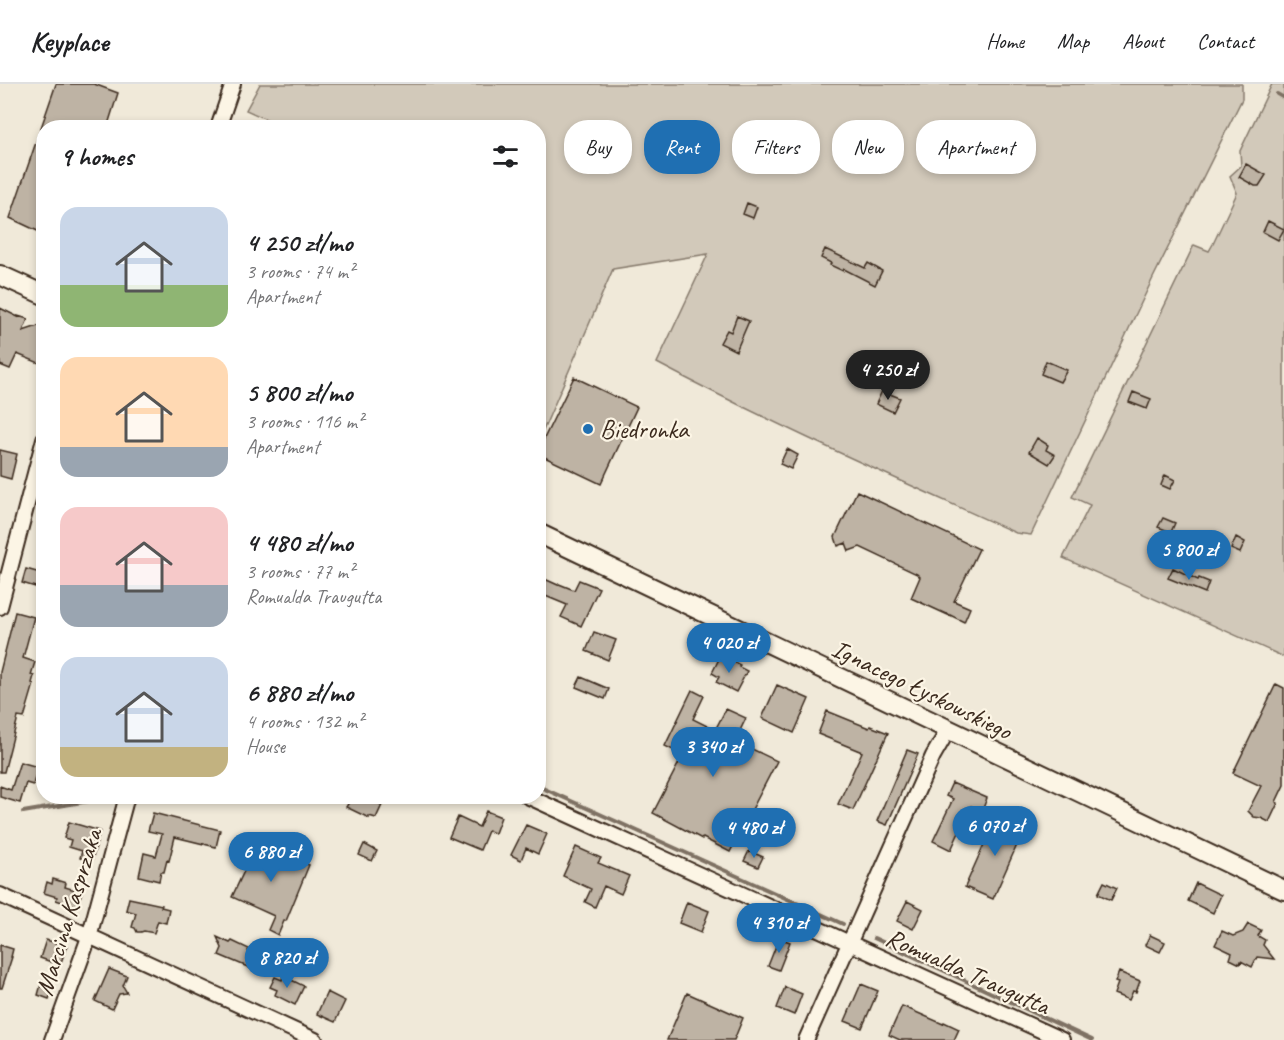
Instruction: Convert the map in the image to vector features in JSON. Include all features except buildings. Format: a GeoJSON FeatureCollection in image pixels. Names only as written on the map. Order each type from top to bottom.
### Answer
{"type":"FeatureCollection","features":[{"type":"Feature","properties":{"kind":"street"},"geometry":{"type":"LineString","coordinates":[[221,120],[233,84]]}},
{"type":"Feature","properties":{"kind":"street"},"geometry":{"type":"LineString","coordinates":[[0,274],[36,291]]}},
{"type":"Feature","properties":{"kind":"street"},"geometry":{"type":"LineString","coordinates":[[0,607],[36,470]]}},
{"type":"Feature","properties":{"kind":"street","name":"Ignacego Łyskowskiego"},"geometry":{"type":"LineString","coordinates":[[546,537],[1284,890]]}},
{"type":"Feature","properties":{"kind":"street"},"geometry":{"type":"LineString","coordinates":[[806,1040],[933,756],[948,730]]}},
{"type":"Feature","properties":{"kind":"street","name":"Marcina Kasprzaka"},"geometry":{"type":"LineString","coordinates":[[52,1040],[89,937],[125,804]]}},
{"type":"Feature","properties":{"kind":"street","name":"Romualda Traugutta"},"geometry":{"type":"LineString","coordinates":[[544,804],[1062,1040]]}},
{"type":"Feature","properties":{"kind":"street"},"geometry":{"type":"LineString","coordinates":[[0,895],[315,1040]]}},
{"type":"Feature","properties":{"kind":"shaded area"},"geometry":{"type":"Polygon","coordinates":[[[260,84],[1242,84],[1242,99],[1153,278],[1031,535],[1016,533],[790,430],[657,363],[708,254],[613,269],[546,424],[546,120],[268,120],[246,110],[260,84]]]}},
{"type":"Feature","properties":{"kind":"shaded area"},"geometry":{"type":"Polygon","coordinates":[[[1272,84],[1284,84],[1284,657],[1063,558],[1090,505],[1072,497],[1194,245],[1209,251],[1213,244],[1237,193],[1230,176],[1241,166],[1240,151],[1272,84]]]}},
{"type":"Feature","properties":{"kind":"waterway"},"geometry":{"type":"LineString","coordinates":[[1277,94],[1284,98]]}},
{"type":"Feature","properties":{"kind":"waterway"},"geometry":{"type":"LineString","coordinates":[[546,790],[843,924]]}},
{"type":"Feature","properties":{"kind":"waterway"},"geometry":{"type":"LineString","coordinates":[[23,812],[70,804]]}},
{"type":"Feature","properties":{"kind":"waterway"},"geometry":{"type":"LineString","coordinates":[[874,938],[1092,1040]]}},
{"type":"Feature","properties":{"kind":"place","name":"Biedronka"},"geometry":{"type":"Point","coordinates":[588,429]}}]}
